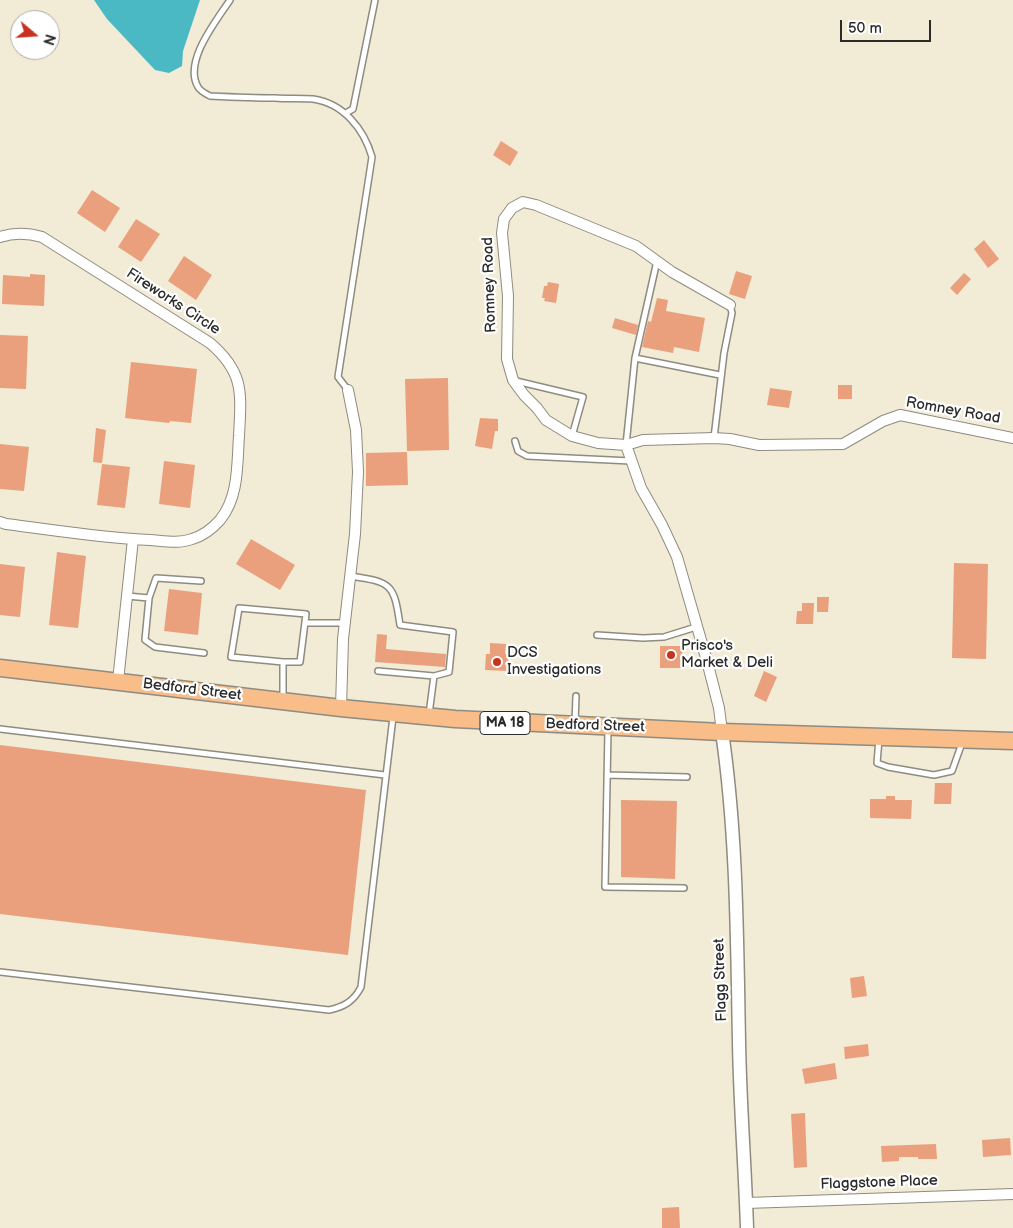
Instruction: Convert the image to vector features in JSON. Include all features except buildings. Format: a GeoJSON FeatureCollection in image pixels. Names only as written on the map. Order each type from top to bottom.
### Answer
{"type":"FeatureCollection","features":[{"type":"Feature","properties":{"kind":"main road","name":"Bedford Street"},"geometry":{"type":"LineString","coordinates":[[0,668],[429,717],[574,726],[1013,741]]}},
{"type":"Feature","properties":{"kind":"street","name":"Romney Road"},"geometry":{"type":"LineString","coordinates":[[730,305],[672,272],[636,246],[536,205],[523,202],[512,208],[504,219],[502,232],[508,296],[507,359],[513,380],[546,420],[572,436],[598,443],[626,445],[643,440],[714,438],[759,445],[843,444],[883,421],[900,415],[1013,438]]}},
{"type":"Feature","properties":{"kind":"street","name":"Fireworks Circle"},"geometry":{"type":"LineString","coordinates":[[0,237],[18,233],[30,234],[42,237],[55,244],[210,343],[222,353],[236,375],[240,388],[236,476],[229,505],[220,520],[207,531],[192,539],[176,542],[133,540],[0,522]]}},
{"type":"Feature","properties":{"kind":"street"},"geometry":{"type":"LineString","coordinates":[[341,708],[345,623],[358,472],[356,430],[348,390]]}},
{"type":"Feature","properties":{"kind":"street"},"geometry":{"type":"LineString","coordinates":[[626,445],[641,488],[662,525],[677,557],[707,661],[722,732]]}},
{"type":"Feature","properties":{"kind":"street"},"geometry":{"type":"LineString","coordinates":[[118,681],[133,540]]}},
{"type":"Feature","properties":{"kind":"street","name":"Flagg Street"},"geometry":{"type":"LineString","coordinates":[[722,732],[727,765],[734,851],[740,1080],[747,1228]]}},
{"type":"Feature","properties":{"kind":"street","name":"Flaggstone Place"},"geometry":{"type":"LineString","coordinates":[[746,1203],[1013,1194]]}},
{"type":"Feature","properties":{"kind":"lane"},"geometry":{"type":"LineString","coordinates":[[230,0],[200,47],[193,74],[198,88],[210,96],[314,99],[332,105],[346,113],[369,146],[372,157],[338,377],[348,390]]}},
{"type":"Feature","properties":{"kind":"lane"},"geometry":{"type":"LineString","coordinates":[[346,113],[353,109],[375,0]]}},
{"type":"Feature","properties":{"kind":"lane"},"geometry":{"type":"LineString","coordinates":[[626,445],[635,358],[657,261]]}},
{"type":"Feature","properties":{"kind":"lane"},"geometry":{"type":"LineString","coordinates":[[714,438],[720,375],[732,313],[730,305]]}},
{"type":"Feature","properties":{"kind":"lane"},"geometry":{"type":"LineString","coordinates":[[635,358],[720,375]]}},
{"type":"Feature","properties":{"kind":"lane"},"geometry":{"type":"LineString","coordinates":[[513,380],[583,397],[572,436]]}},
{"type":"Feature","properties":{"kind":"lane"},"geometry":{"type":"LineString","coordinates":[[514,441],[518,451],[527,456],[631,461]]}},
{"type":"Feature","properties":{"kind":"lane"},"geometry":{"type":"LineString","coordinates":[[350,576],[372,579],[384,583],[392,590],[400,625],[453,632],[449,672],[434,676],[378,671]]}},
{"type":"Feature","properties":{"kind":"lane"},"geometry":{"type":"LineString","coordinates":[[202,581],[156,578],[149,598],[145,640],[155,647],[204,654]]}},
{"type":"Feature","properties":{"kind":"lane"},"geometry":{"type":"LineString","coordinates":[[127,596],[149,598]]}},
{"type":"Feature","properties":{"kind":"lane"},"geometry":{"type":"LineString","coordinates":[[239,608],[306,614],[300,662],[283,662],[231,657],[239,608]]}},
{"type":"Feature","properties":{"kind":"lane"},"geometry":{"type":"LineString","coordinates":[[305,623],[345,623]]}},
{"type":"Feature","properties":{"kind":"lane"},"geometry":{"type":"LineString","coordinates":[[597,635],[643,638],[664,637],[696,627]]}},
{"type":"Feature","properties":{"kind":"lane"},"geometry":{"type":"LineString","coordinates":[[283,662],[283,701]]}},
{"type":"Feature","properties":{"kind":"lane"},"geometry":{"type":"LineString","coordinates":[[429,717],[434,676]]}},
{"type":"Feature","properties":{"kind":"lane"},"geometry":{"type":"LineString","coordinates":[[574,726],[576,696]]}},
{"type":"Feature","properties":{"kind":"lane"},"geometry":{"type":"LineString","coordinates":[[0,972],[329,1010],[340,1008],[350,1002],[361,987],[393,714]]}},
{"type":"Feature","properties":{"kind":"lane"},"geometry":{"type":"LineString","coordinates":[[608,727],[605,887],[684,888]]}},
{"type":"Feature","properties":{"kind":"lane"},"geometry":{"type":"LineString","coordinates":[[0,729],[385,775]]}},
{"type":"Feature","properties":{"kind":"lane"},"geometry":{"type":"LineString","coordinates":[[879,736],[877,762],[888,767],[934,775],[952,771],[964,739]]}},
{"type":"Feature","properties":{"kind":"lane"},"geometry":{"type":"LineString","coordinates":[[607,775],[688,777]]}},
{"type":"Feature","properties":{"kind":"water"},"geometry":{"type":"Polygon","coordinates":[[[94,0],[200,0],[183,51],[182,66],[169,73],[155,70],[107,19],[94,0]]]}},
{"type":"Feature","properties":{"kind":"place","name":"Prisco's Market & Deli"},"geometry":{"type":"Point","coordinates":[671,655]}},
{"type":"Feature","properties":{"kind":"place","name":"DCS Investigations"},"geometry":{"type":"Point","coordinates":[497,662]}}]}
